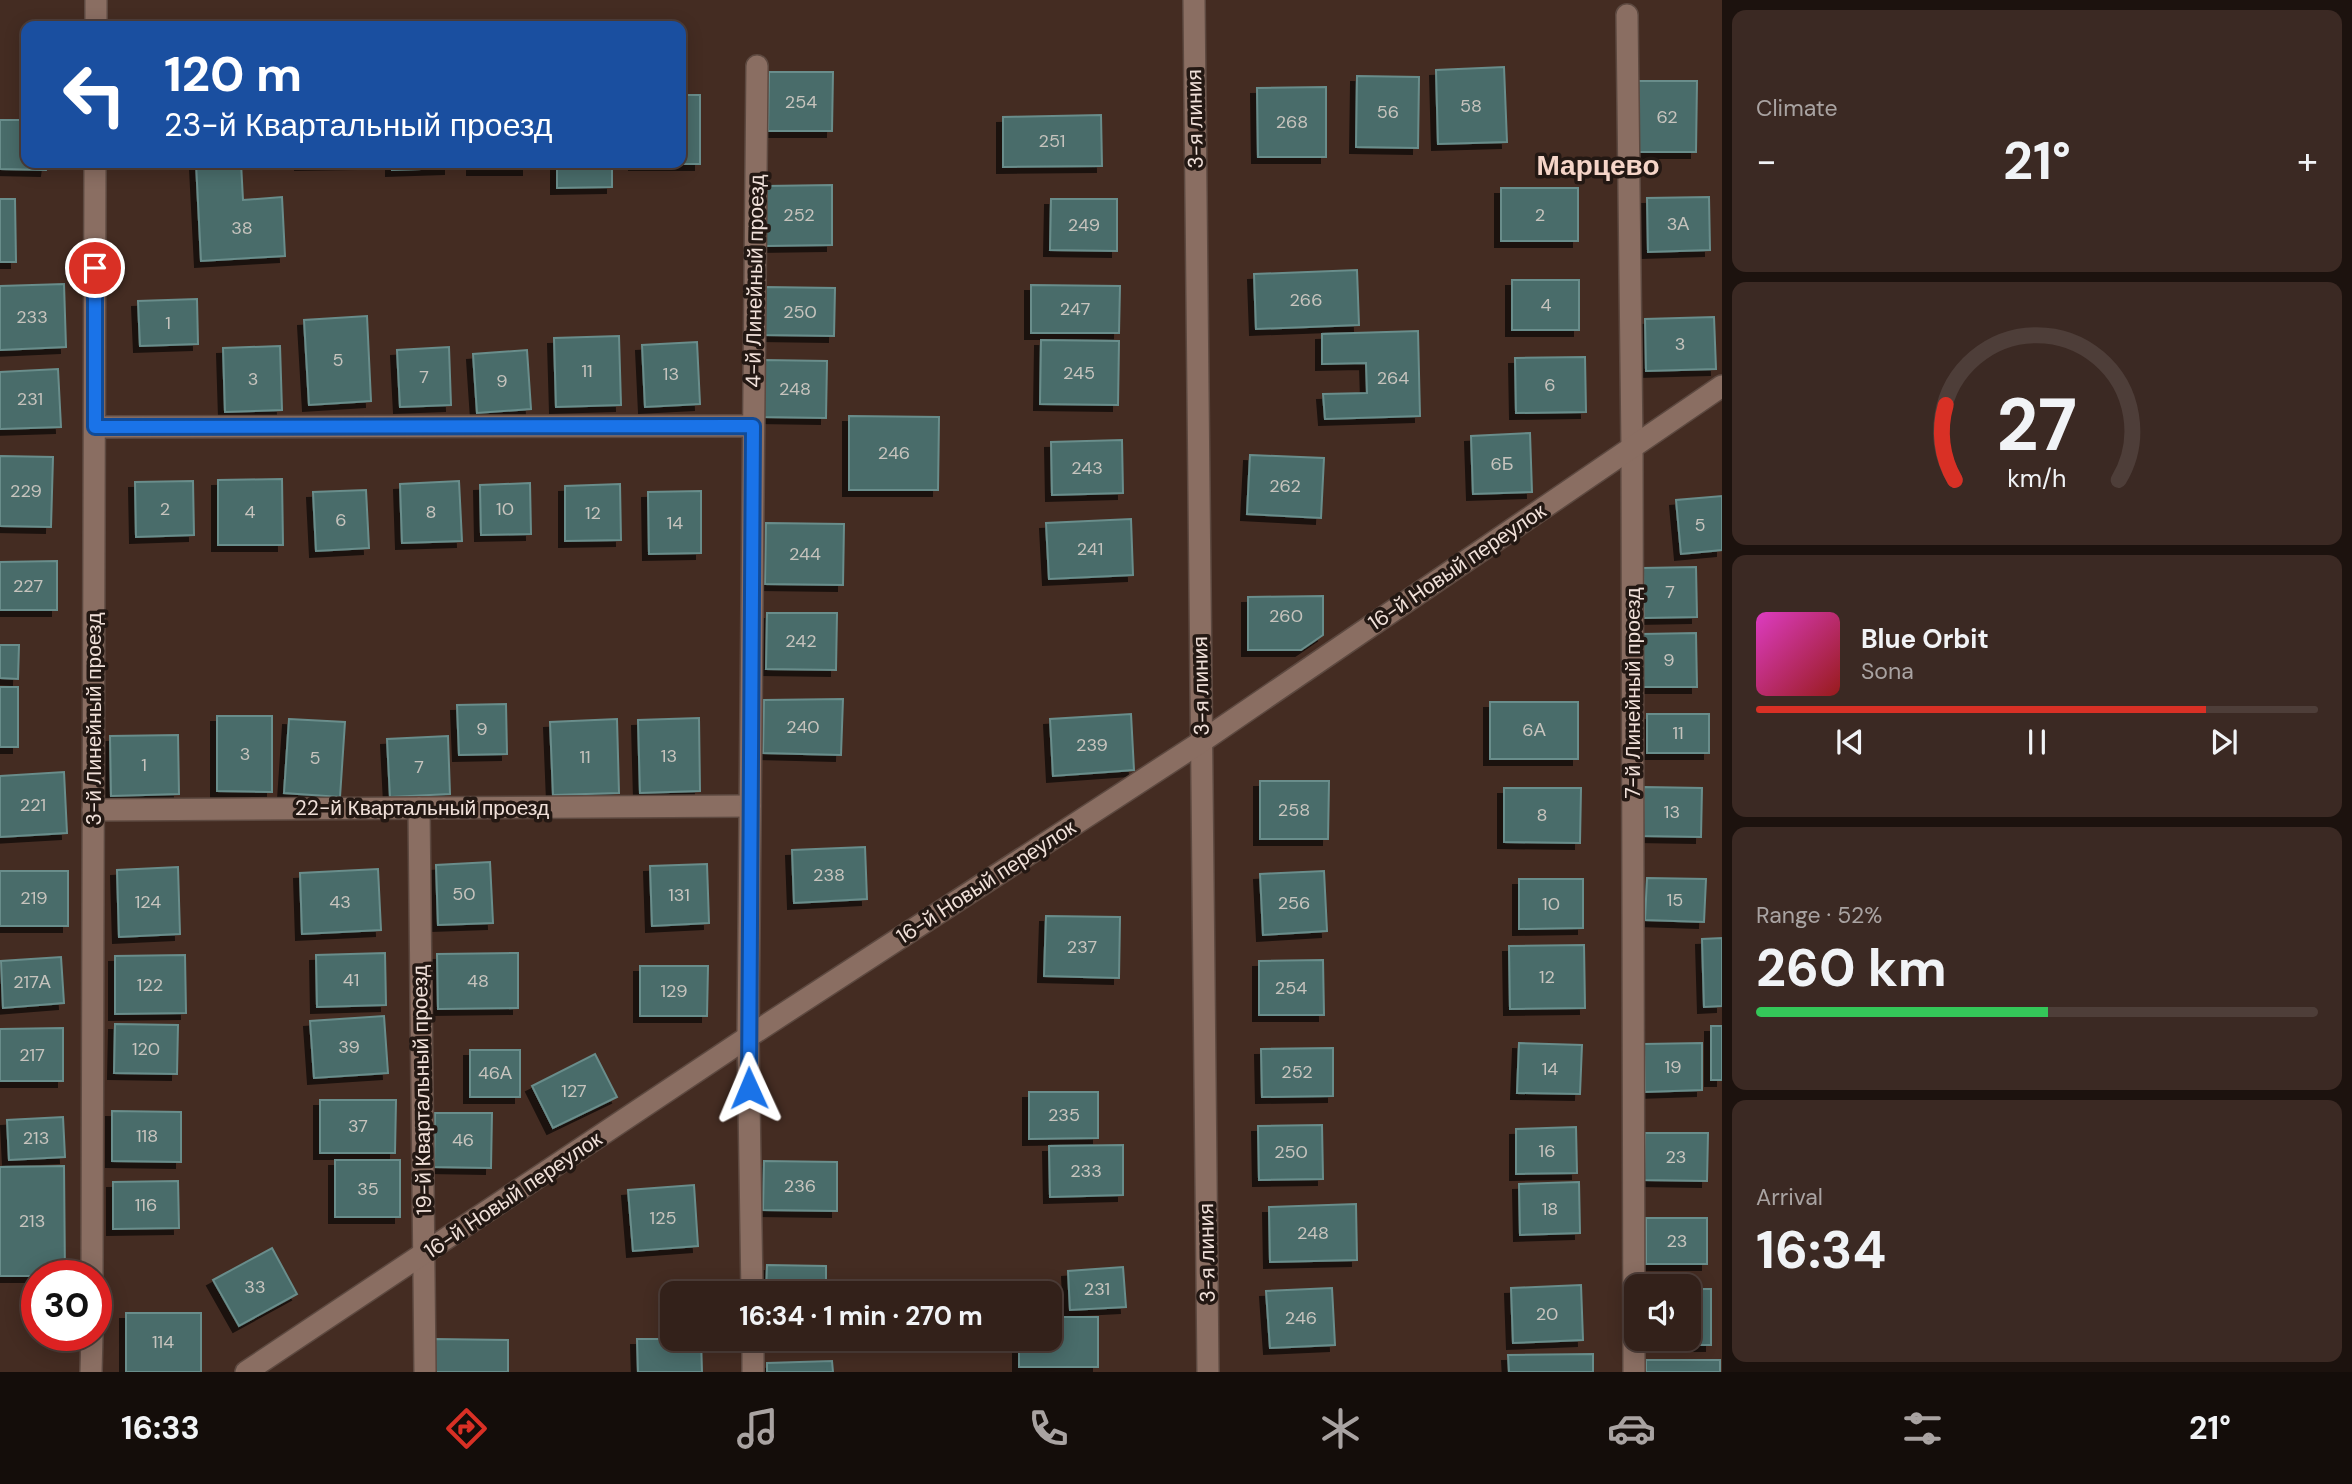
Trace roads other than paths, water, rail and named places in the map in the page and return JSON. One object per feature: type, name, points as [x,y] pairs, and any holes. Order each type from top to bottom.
[{"type":"street","points":[[96,0],[96,21]]},
{"type":"street","name":"3-я линия","points":[[1194,0],[1208,1372]]},
{"type":"street","name":"7-й Линейный проезд","points":[[1627,15],[1632,447],[1634,1372]]},
{"type":"street","name":"4-й Линейный проезд","points":[[752,1281],[748,1037],[757,66]]},
{"type":"street","name":"3-й Линейный проезд","points":[[92,1260],[95,168]]},
{"type":"street","name":"16-й Новый переулок","points":[[246,1372],[748,1037],[1201,742],[1722,386]]},
{"type":"street","points":[[95,427],[753,426]]},
{"type":"street","name":"22-й Квартальный проезд","points":[[93,810],[750,806]]},
{"type":"street","name":"19-й Квартальный проезд","points":[[419,808],[425,1372]]},
{"type":"street","points":[[92,1351],[92,1372]]},
{"type":"street","points":[[753,1351],[753,1372]]},
{"type":"district","name":"Марцево","points":[[1598,165]]}]
